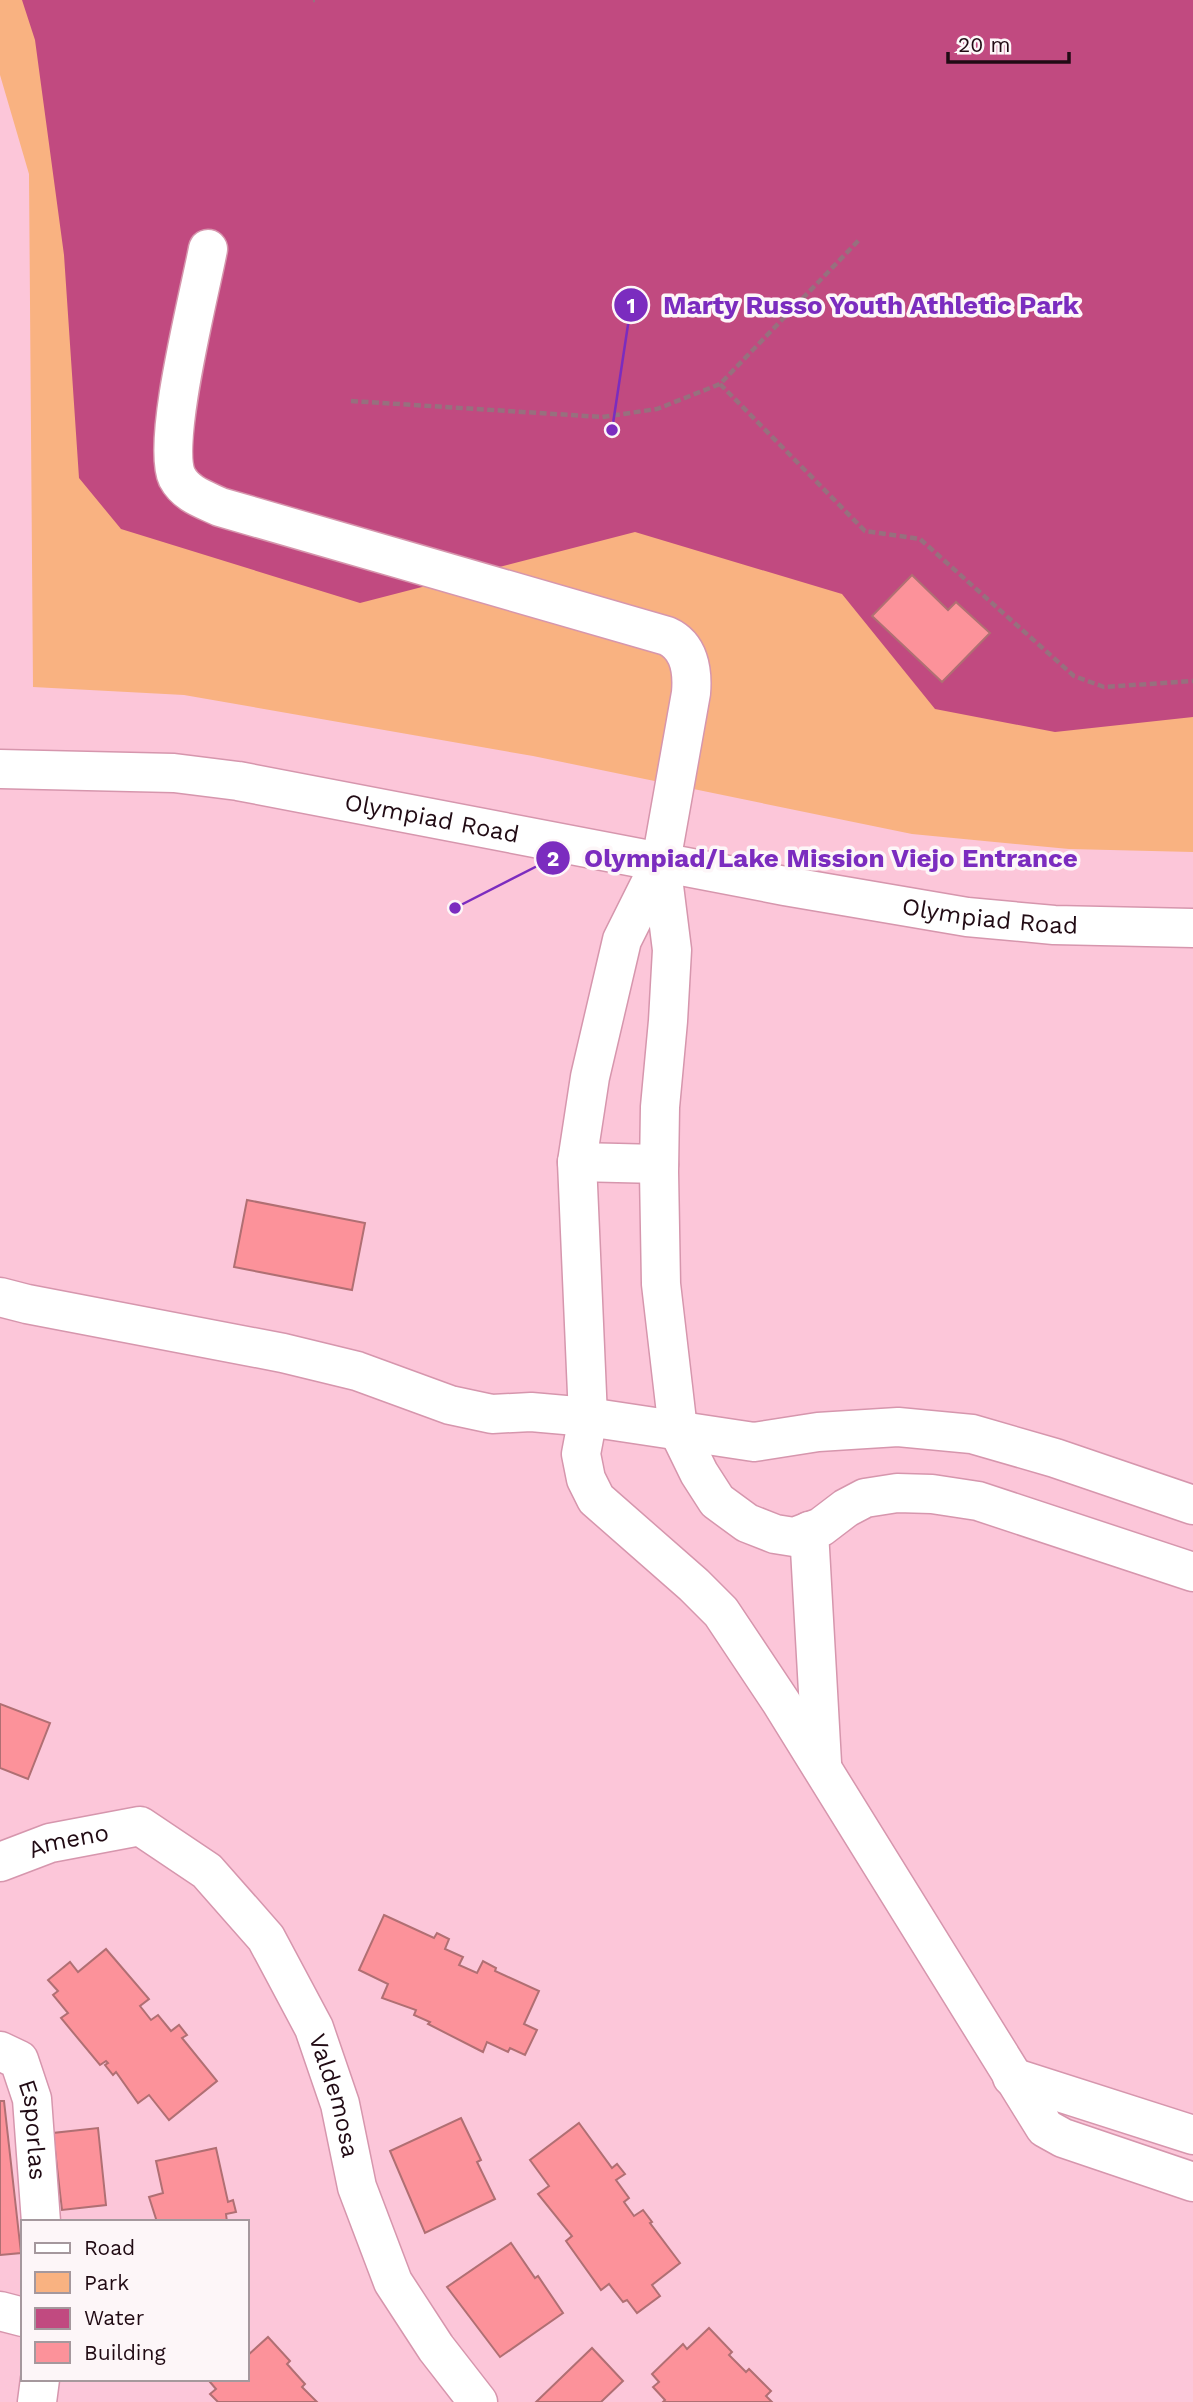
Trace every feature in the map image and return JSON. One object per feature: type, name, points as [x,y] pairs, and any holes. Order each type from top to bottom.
[{"type":"main road","points":[[208,249],[176,409],[174,468],[184,488],[220,508],[675,640],[686,655],[692,683],[662,862],[672,950],[660,1107],[661,1284],[678,1430],[699,1473],[717,1500],[747,1523],[775,1534],[794,1537],[821,1527],[846,1508],[865,1499],[897,1493],[932,1494],[990,1504],[1193,1572]]},
{"type":"main road","name":"Olympiad Road","points":[[0,769],[174,773],[238,781],[876,903],[967,917],[1054,925],[1193,928]]},
{"type":"main road","points":[[662,862],[622,940],[590,1077],[577,1162],[588,1417],[581,1454],[586,1479],[596,1499],[721,1612],[822,1768],[1045,2128],[1063,2138],[1193,2182]]},
{"type":"main road","points":[[577,1162],[659,1164]]},
{"type":"main road","points":[[0,1297],[283,1353],[357,1371],[450,1405],[492,1414],[531,1412],[588,1417],[754,1442],[818,1432],[898,1427],[972,1434],[1055,1458],[1193,1505]]},
{"type":"main road","points":[[808,1531],[822,1768]]},
{"type":"main road","name":"Ameno","points":[[0,1862],[50,1843],[140,1826]]},
{"type":"main road","name":"Valdemosa","points":[[140,1826],[207,1871],[266,1938],[314,2028],[340,2104],[357,2187],[393,2282],[436,2348],[478,2402]]},
{"type":"main road","name":"Esporlas","points":[[0,2051],[19,2060],[33,2099],[40,2220]]},
{"type":"main road","points":[[1012,2077],[1193,2135]]},
{"type":"main road","points":[[0,2311],[21,2316]]},
{"type":"main road","points":[[37,2402],[40,2381]]},
{"type":"path","points":[[351,401],[602,418],[657,409],[720,384],[859,240]]},
{"type":"path","points":[[720,384],[865,531],[920,539],[1074,676],[1104,687],[1193,681]]},
{"type":"green space","points":[[0,0],[1193,0],[1193,852],[1069,849],[912,834],[533,756],[184,695],[33,687],[29,174],[0,75]]},
{"type":"water","points":[[22,0],[1193,0],[1193,717],[1055,732],[935,709],[842,594],[635,532],[360,603],[121,529],[79,478],[64,255],[35,40]]},
{"type":"building","points":[[912,575],[948,610],[956,602],[990,633],[942,682],[872,616]]},
{"type":"building","points":[[247,1200],[365,1223],[352,1290],[234,1267]]},
{"type":"building","points":[[0,1704],[50,1723],[28,1779],[0,1768]]},
{"type":"building","points":[[384,1915],[434,1938],[437,1933],[449,1939],[445,1949],[463,1957],[459,1965],[477,1973],[483,1961],[496,1968],[495,1971],[539,1991],[524,2024],[537,2030],[525,2055],[510,2048],[508,2052],[487,2042],[483,2052],[428,2024],[430,2022],[414,2015],[416,2010],[382,1998],[388,1984],[359,1970]]},
{"type":"building","points":[[106,1949],[149,1999],[140,2006],[151,2020],[158,2015],[171,2031],[179,2025],[187,2035],[182,2038],[217,2081],[169,2120],[149,2095],[138,2103],[116,2072],[113,2075],[105,2065],[108,2063],[106,2061],[100,2065],[61,2018],[68,2013],[53,1995],[58,1991],[48,1980],[70,1962],[78,1972]]},
{"type":"building","points":[[0,2101],[4,2101],[21,2253],[0,2255]]},
{"type":"building","points":[[461,2118],[481,2160],[477,2162],[495,2199],[425,2233],[390,2151]]},
{"type":"building","points":[[579,2123],[612,2168],[617,2164],[625,2174],[616,2180],[629,2198],[624,2202],[634,2216],[643,2210],[680,2263],[652,2285],[660,2296],[637,2313],[627,2300],[623,2302],[609,2284],[601,2290],[566,2241],[572,2236],[538,2194],[549,2186],[530,2160]]},
{"type":"building","points":[[98,2128],[106,2205],[62,2210],[53,2133]]},
{"type":"building","points":[[216,2148],[228,2202],[233,2200],[236,2212],[226,2214],[227,2220],[156,2220],[149,2197],[163,2193],[156,2161]]},
{"type":"building","points":[[511,2243],[563,2313],[500,2357],[447,2287]]},
{"type":"building","points":[[709,2328],[732,2352],[729,2355],[746,2372],[749,2369],[771,2391],[766,2396],[772,2402],[663,2402],[665,2400],[653,2387],[659,2382],[652,2374],[683,2344],[687,2349]]},
{"type":"building","points":[[268,2337],[290,2361],[287,2364],[305,2384],[302,2387],[317,2402],[218,2402],[210,2394],[216,2389],[210,2382],[248,2381],[248,2355]]},
{"type":"building","points":[[592,2348],[623,2381],[601,2402],[536,2402]]},
{"type":"place","name":"Marty Russo Youth Athletic Park","points":[[612,430]]},
{"type":"place","name":"Olympiad/Lake Mission Viejo Entrance","points":[[455,908]]}]
